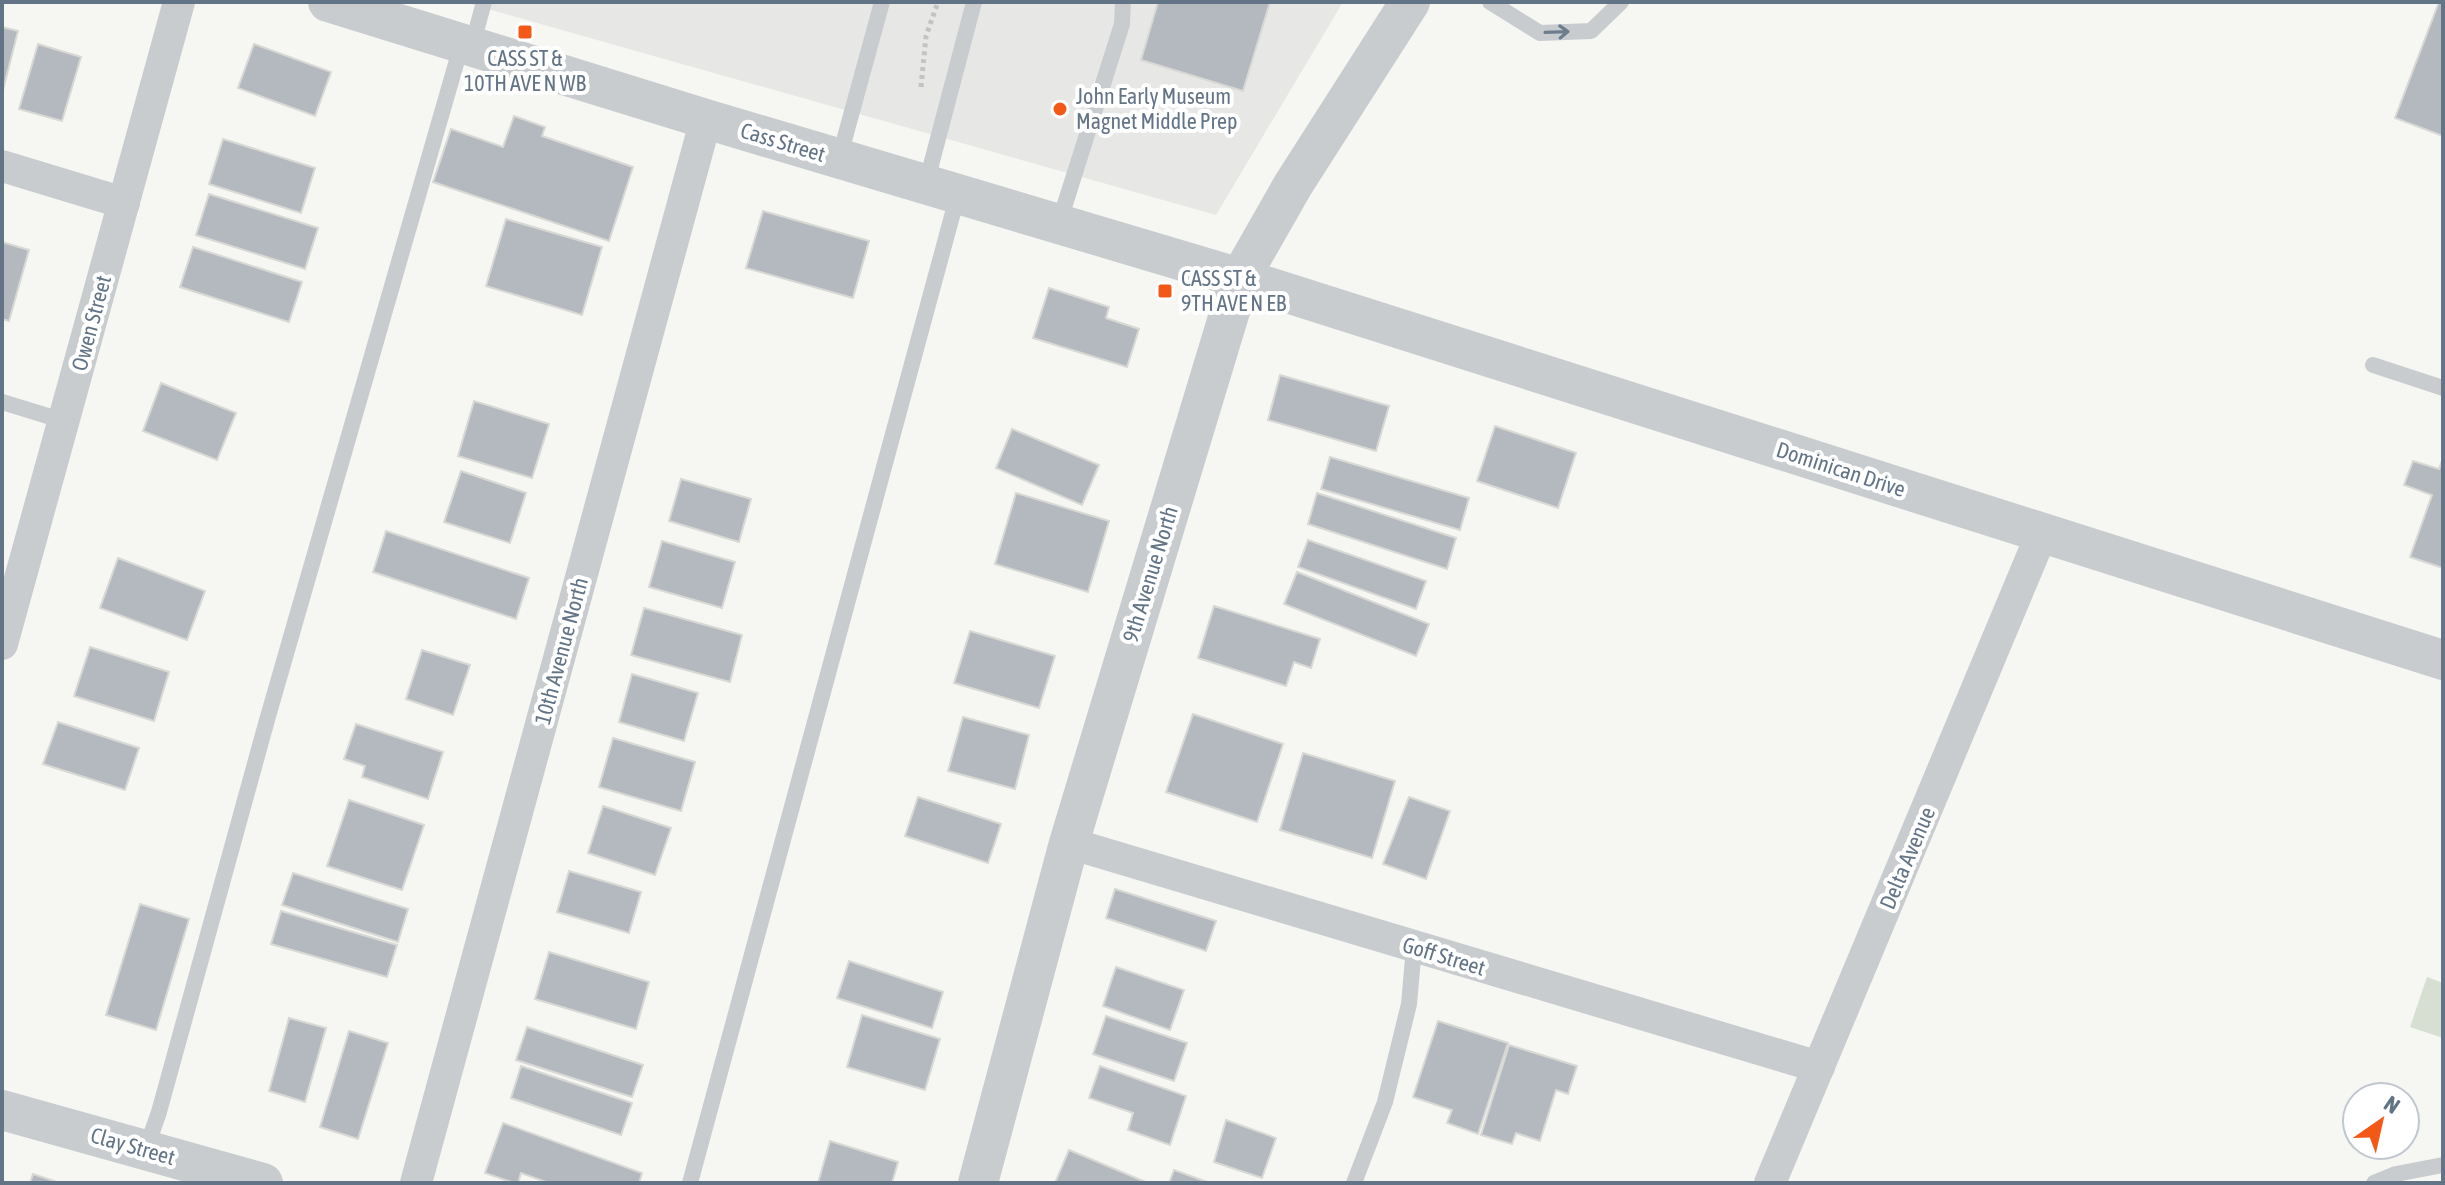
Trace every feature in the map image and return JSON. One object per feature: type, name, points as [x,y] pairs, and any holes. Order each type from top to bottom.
[{"type":"street","name":"Owen Street","points":[[2,644],[179,2]]},
{"type":"street","name":"9th Avenue North","points":[[978,1183],[1069,843],[1240,278],[1293,185],[1410,2]]},
{"type":"street","name":"Cass Street","points":[[353,6],[706,119],[1240,278]]},
{"type":"street","name":"10th Avenue North","points":[[416,1183],[706,119]]},
{"type":"street","points":[[2,166],[124,203]]},
{"type":"street","name":"Dominican Drive","points":[[1240,278],[2443,660]]},
{"type":"street","name":"Delta Avenue","points":[[1770,1183],[2042,533]]},
{"type":"street","name":"Goff Street","points":[[1069,843],[1819,1067]]},
{"type":"street","name":"Clay Street","points":[[2,1110],[146,1149],[242,1180]]},
{"type":"lane","points":[[146,1149],[159,1112],[267,720],[467,45],[484,2]]},
{"type":"lane","points":[[839,159],[882,2]]},
{"type":"lane","points":[[690,1183],[942,189],[974,2]]},
{"type":"lane","points":[[1058,224],[1122,24],[1123,2]]},
{"type":"lane","points":[[1490,2],[1540,33],[1591,31],[1621,2]]},
{"type":"lane","points":[[2373,365],[2443,388]]},
{"type":"lane","points":[[2,402],[64,421]]},
{"type":"lane","points":[[1354,1183],[1385,1102],[1409,1004],[1414,947]]},
{"type":"lane","points":[[2374,1183],[2426,1166],[2443,1165]]},
{"type":"path","points":[[920,93],[926,36],[938,2]]},
{"type":"shaded area","name":"John Early Museum Magnet Middle Prep","points":[[463,2],[1343,2],[1216,215]]},
{"type":"shaded area","points":[[2427,977],[2443,983],[2443,1038],[2410,1027]]},
{"type":"building","points":[[1158,2],[1270,2],[1243,91],[1141,60]]},
{"type":"building","points":[[2439,2],[2443,2],[2443,136],[2395,118]]},
{"type":"building","points":[[2,27],[18,31],[2,94]]},
{"type":"building","points":[[38,44],[81,57],[62,121],[19,109]]},
{"type":"building","points":[[254,44],[331,72],[315,116],[238,88]]},
{"type":"building","points":[[514,116],[545,127],[542,136],[633,167],[609,241],[433,182],[451,129],[503,147]]},
{"type":"building","points":[[223,139],[315,168],[301,213],[209,184]]},
{"type":"building","points":[[209,194],[318,228],[305,269],[196,235]]},
{"type":"building","points":[[763,211],[869,241],[853,298],[746,268]]},
{"type":"building","points":[[506,219],[602,247],[582,315],[486,286]]},
{"type":"building","points":[[2,242],[29,250],[9,321],[2,319]]},
{"type":"building","points":[[193,247],[302,282],[289,322],[180,287]]},
{"type":"building","points":[[1049,288],[1109,307],[1106,318],[1139,329],[1127,367],[1033,338]]},
{"type":"building","points":[[1280,375],[1389,406],[1376,451],[1268,420]]},
{"type":"building","points":[[161,383],[236,413],[217,460],[143,431]]},
{"type":"building","points":[[474,401],[549,424],[532,478],[458,456]]},
{"type":"building","points":[[1495,426],[1576,453],[1558,508],[1477,481]]},
{"type":"building","points":[[1012,429],[1099,465],[1082,505],[996,468]]},
{"type":"building","points":[[1330,457],[1469,498],[1460,530],[1321,489]]},
{"type":"building","points":[[2443,458],[2443,568],[2410,557],[2432,495],[2404,485],[2413,461],[2439,469]]},
{"type":"building","points":[[461,471],[526,493],[510,543],[444,522]]},
{"type":"building","points":[[681,479],[751,499],[739,542],[669,521]]},
{"type":"building","points":[[1016,493],[1109,521],[1088,592],[995,564]]},
{"type":"building","points":[[1317,493],[1456,538],[1447,569],[1308,524]]},
{"type":"building","points":[[386,531],[529,578],[516,619],[373,572]]},
{"type":"building","points":[[1308,540],[1426,581],[1416,609],[1298,567]]},
{"type":"building","points":[[662,541],[735,562],[722,608],[649,587]]},
{"type":"building","points":[[118,558],[205,591],[187,640],[100,608]]},
{"type":"building","points":[[1297,572],[1429,624],[1416,656],[1284,604]]},
{"type":"building","points":[[1214,606],[1320,639],[1311,668],[1294,662],[1286,686],[1198,658]]},
{"type":"building","points":[[644,608],[742,635],[730,682],[631,655]]},
{"type":"building","points":[[970,631],[1055,656],[1039,708],[954,683]]},
{"type":"building","points":[[90,647],[169,672],[154,721],[74,696]]},
{"type":"building","points":[[422,650],[470,665],[453,715],[406,699]]},
{"type":"building","points":[[632,674],[698,693],[684,741],[619,722]]},
{"type":"building","points":[[1193,714],[1283,744],[1257,822],[1166,792]]},
{"type":"building","points":[[963,717],[1029,735],[1015,789],[948,771]]},
{"type":"building","points":[[58,722],[139,748],[125,790],[43,764]]},
{"type":"building","points":[[356,724],[443,752],[428,799],[362,777],[365,766],[344,759]]},
{"type":"building","points":[[613,738],[695,762],[681,811],[599,787]]},
{"type":"building","points":[[1303,753],[1395,781],[1372,858],[1280,830]]},
{"type":"building","points":[[918,797],[1001,824],[988,863],[905,836]]},
{"type":"building","points":[[1409,797],[1450,811],[1426,879],[1383,864]]},
{"type":"building","points":[[349,800],[424,825],[402,890],[327,866]]},
{"type":"building","points":[[603,806],[671,828],[655,875],[588,853]]},
{"type":"building","points":[[569,871],[641,892],[629,933],[557,912]]},
{"type":"building","points":[[293,873],[408,909],[398,942],[282,905]]},
{"type":"building","points":[[1115,889],[1216,921],[1206,951],[1106,918]]},
{"type":"building","points":[[140,904],[189,919],[156,1030],[106,1015]]},
{"type":"building","points":[[281,911],[397,945],[387,977],[271,944]]},
{"type":"building","points":[[549,952],[649,982],[636,1029],[535,999]]},
{"type":"building","points":[[849,961],[943,992],[932,1028],[837,998]]},
{"type":"building","points":[[1116,967],[1184,990],[1170,1030],[1103,1006]]},
{"type":"building","points":[[862,1015],[940,1039],[925,1090],[847,1067]]},
{"type":"building","points":[[1106,1016],[1187,1043],[1174,1081],[1093,1054]]},
{"type":"building","points":[[289,1018],[326,1028],[305,1102],[269,1091]]},
{"type":"building","points":[[1438,1021],[1508,1043],[1478,1134],[1447,1123],[1452,1110],[1413,1097]]},
{"type":"building","points":[[527,1027],[643,1065],[632,1097],[516,1060]]},
{"type":"building","points":[[349,1031],[388,1043],[358,1139],[320,1127]]},
{"type":"building","points":[[1509,1045],[1577,1066],[1568,1094],[1556,1090],[1540,1141],[1516,1133],[1512,1144],[1481,1135]]},
{"type":"building","points":[[521,1066],[632,1103],[621,1135],[511,1098]]},
{"type":"building","points":[[1100,1066],[1186,1096],[1170,1145],[1128,1130],[1133,1113],[1089,1098]]},
{"type":"building","points":[[1226,1120],[1276,1138],[1262,1178],[1214,1162]]},
{"type":"building","points":[[503,1123],[642,1173],[639,1183],[549,1183],[521,1173],[518,1183],[514,1183],[485,1173]]},
{"type":"building","points":[[830,1141],[898,1162],[892,1183],[818,1183]]},
{"type":"building","points":[[1069,1150],[1148,1183],[1055,1183]]},
{"type":"building","points":[[1174,1170],[1210,1183],[1169,1183]]},
{"type":"building","points":[[33,1174],[60,1183],[30,1183]]},
{"type":"place","name":"CASS ST & 10TH AVE N WB","points":[[525,32]]},
{"type":"place","name":"John Early Museum Magnet Middle Prep","points":[[1060,109]]},
{"type":"place","name":"CASS ST & 9TH AVE N EB","points":[[1165,291]]}]
